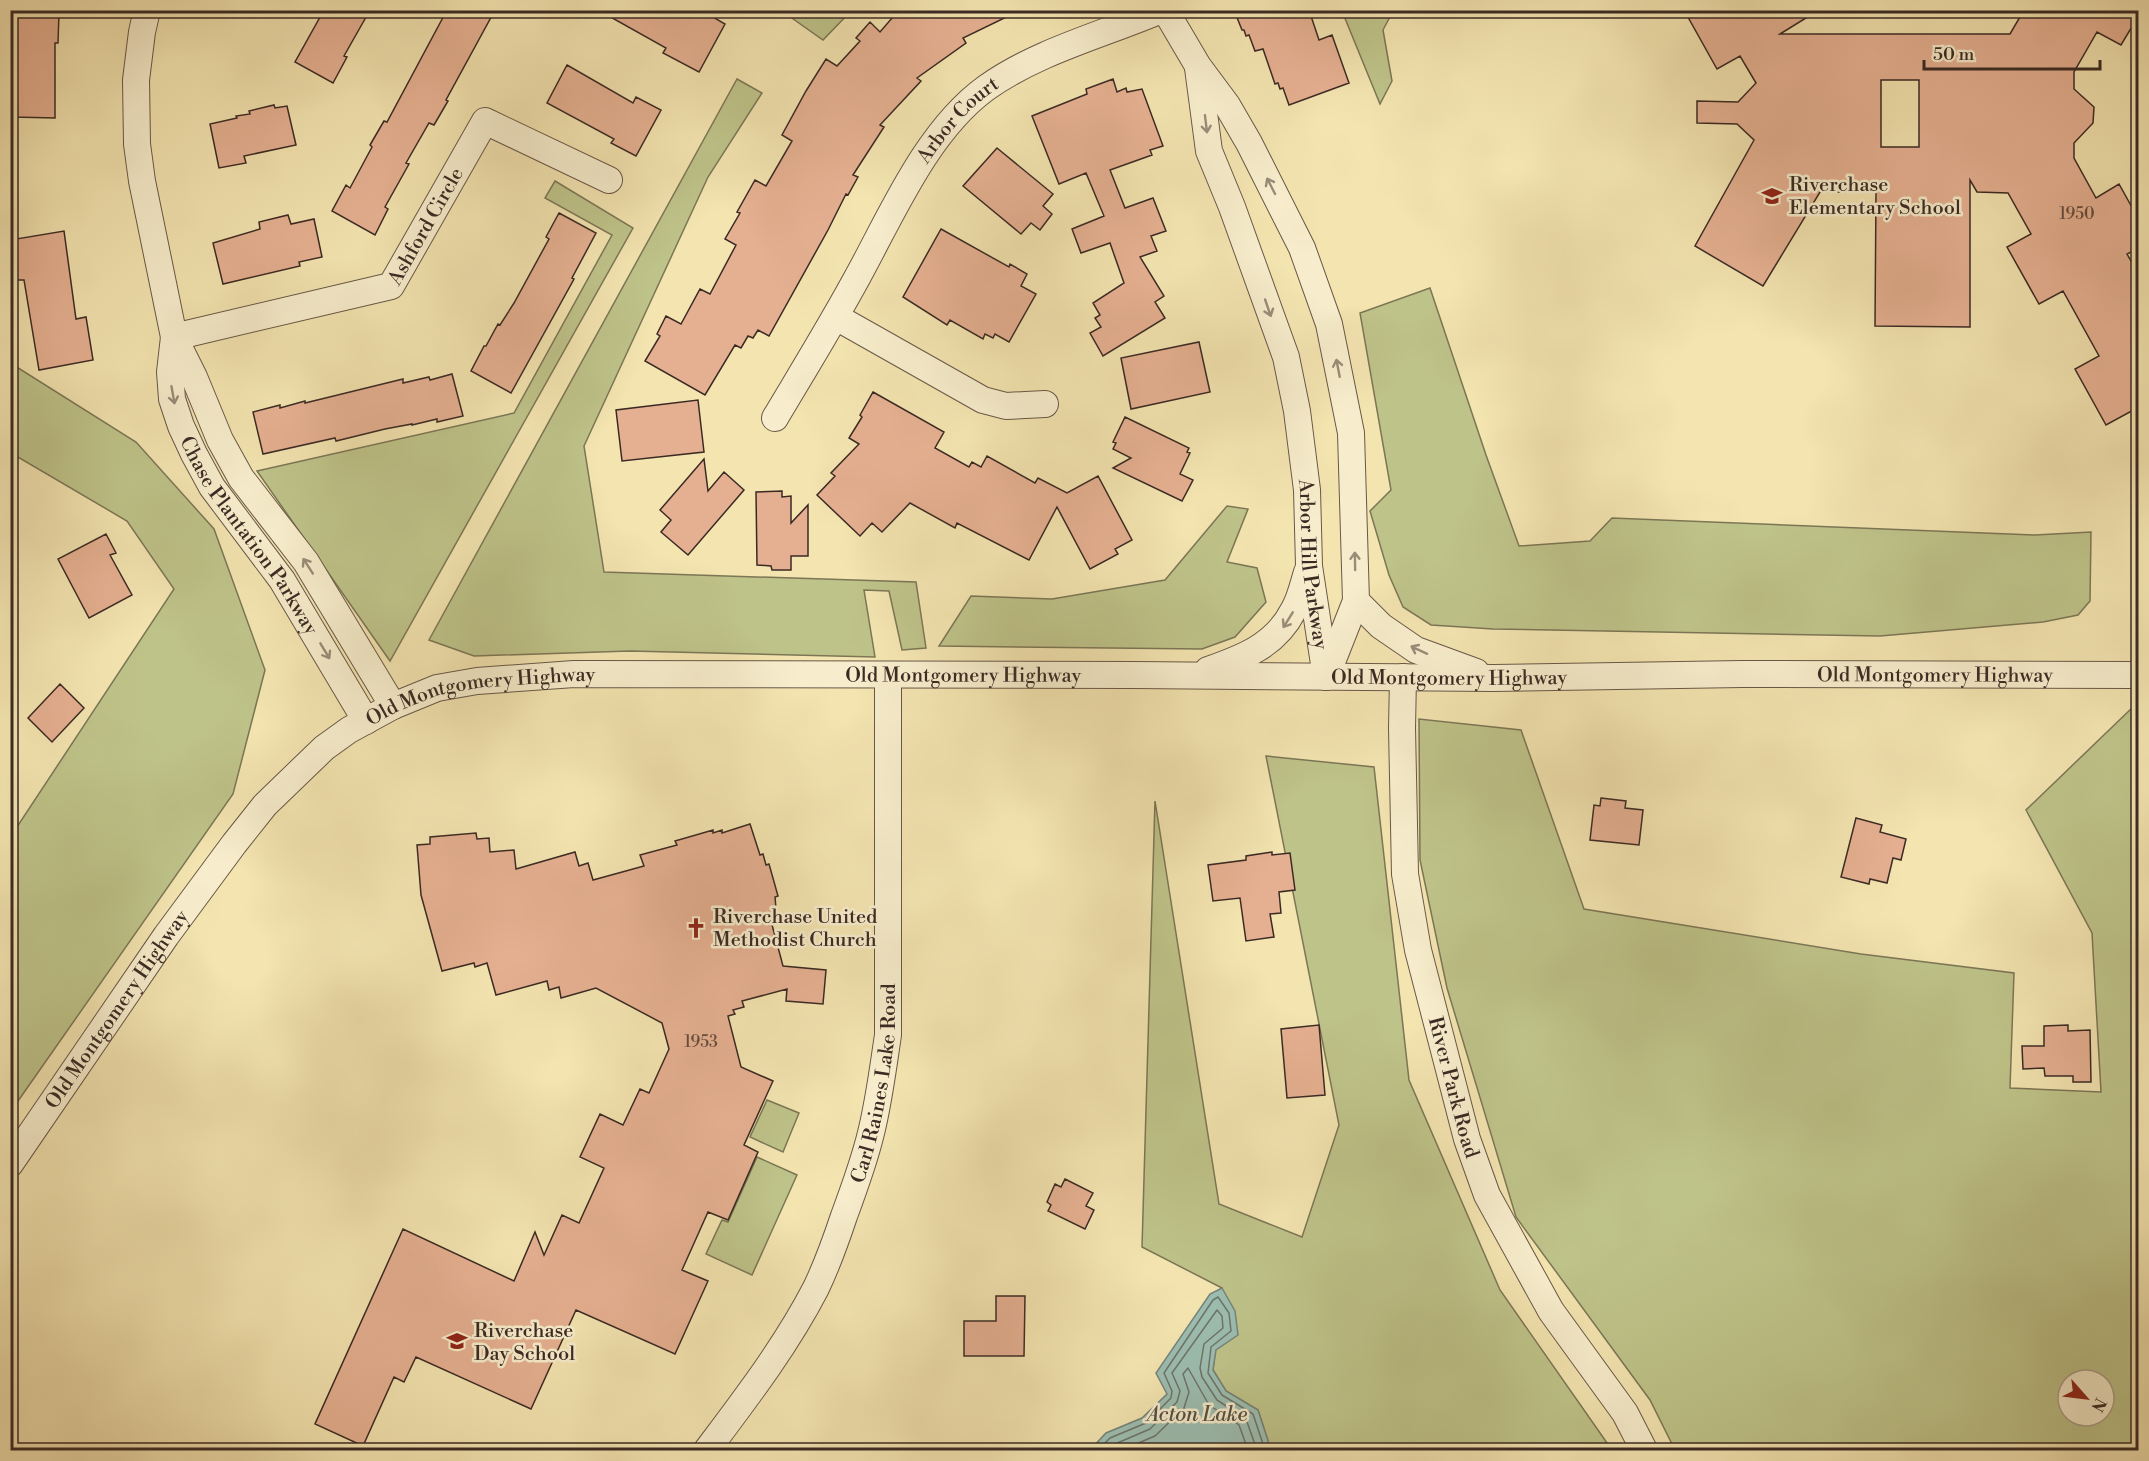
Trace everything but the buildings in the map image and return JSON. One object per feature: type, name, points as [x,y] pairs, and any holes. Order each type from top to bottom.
[{"type":"street","name":"Chase Plantation Parkway","points":[[147,10],[136,80],[137,144],[142,181],[174,337],[194,377],[220,440],[241,478],[306,562],[393,706]]},
{"type":"street","name":"Arbor Hill Parkway","points":[[1163,10],[1198,66],[1227,105],[1263,169],[1302,248],[1329,324],[1351,433],[1356,601],[1326,677]]},
{"type":"street","name":"Arbor Court","points":[[775,418],[836,317],[933,143],[958,115],[978,96],[1016,70],[1043,56],[1163,10]]},
{"type":"street","name":"Arbor Hill Parkway","points":[[1198,66],[1209,151],[1232,207],[1286,357],[1297,411],[1307,490],[1309,566],[1326,677]]},
{"type":"street","name":"Ashford Circle","points":[[174,337],[391,286],[485,121],[609,180]]},
{"type":"street","points":[[836,317],[983,400],[1006,406],[1045,404]]},
{"type":"street","name":"Chase Plantation Parkway","points":[[174,337],[170,372],[172,399],[194,454],[212,487],[282,580],[366,721]]},
{"type":"street","points":[[1192,676],[1240,658],[1265,645],[1283,628],[1295,609],[1309,566]]},
{"type":"street","points":[[1356,601],[1381,626],[1416,650],[1494,678]]},
{"type":"street","name":"Old Montgomery Highway","points":[[10,1164],[153,956],[234,844],[265,806],[324,748],[393,706],[437,688],[477,681],[586,674],[1494,678],[1742,674],[2139,675]]},
{"type":"street","name":"Carl Raines Lake Road","points":[[707,1450],[763,1375],[816,1288],[862,1167],[871,1135],[881,1088],[888,1035],[888,675]]},
{"type":"street","name":"River Park Road","points":[[1403,677],[1405,873],[1418,950],[1467,1139],[1487,1195],[1551,1311],[1624,1413],[1644,1450]]},
{"type":"green space","points":[[782,11],[851,11],[823,40]]},
{"type":"green space","points":[[1342,11],[1393,11],[1383,30],[1392,81],[1380,104]]},
{"type":"green space","points":[[737,79],[762,93],[708,177],[584,446],[604,572],[916,582],[926,648],[902,650],[889,591],[864,590],[875,657],[630,651],[474,656],[429,640]]},
{"type":"green space","points":[[555,181],[633,228],[390,661],[257,471],[514,413],[612,235],[545,198]]},
{"type":"green space","points":[[1430,288],[1519,546],[1590,541],[1612,518],[2035,535],[2091,532],[2090,601],[2078,615],[2043,622],[1880,636],[1493,629],[1431,625],[1403,607],[1389,575],[1370,511],[1391,490],[1360,313]]},
{"type":"green space","points":[[11,337],[15,366],[136,442],[214,529],[265,670],[233,794],[11,1111],[11,836],[174,589],[127,521],[11,453]]},
{"type":"green space","points":[[1227,506],[1248,509],[1227,562],[1257,568],[1266,602],[1235,637],[1202,649],[939,646],[971,596],[1052,599],[1165,580]]},
{"type":"green space","points":[[2135,705],[2138,706],[2138,1450],[1675,1450],[1650,1400],[1516,1217],[1447,988],[1420,860],[1419,719],[1521,730],[1584,909],[1861,954],[2014,973],[2010,1088],[2101,1092],[2092,933],[2026,810]]},
{"type":"green space","points":[[1266,756],[1374,767],[1409,1080],[1500,1290],[1612,1450],[1271,1450],[1258,1410],[1226,1391],[1213,1370],[1222,1288],[1142,1247],[1155,801],[1219,1204],[1302,1237],[1339,1125]]},
{"type":"green space","points":[[767,1100],[799,1113],[783,1152],[750,1137]]},
{"type":"green space","points":[[757,1157],[797,1175],[752,1275],[706,1254],[722,1220],[728,1222]]},
{"type":"water","name":"Acton Lake","points":[[1222,1288],[1235,1311],[1238,1335],[1216,1350],[1213,1370],[1226,1391],[1258,1410],[1271,1450],[1090,1450],[1106,1433],[1142,1418],[1167,1394],[1156,1373],[1210,1294]]},
{"type":"place","name":"Riverchase Elementary School","points":[[1772,196]]},
{"type":"place","name":"Riverchase United Methodist Church","points":[[696,928]]},
{"type":"place","name":"Riverchase Day School","points":[[457,1341]]}]
